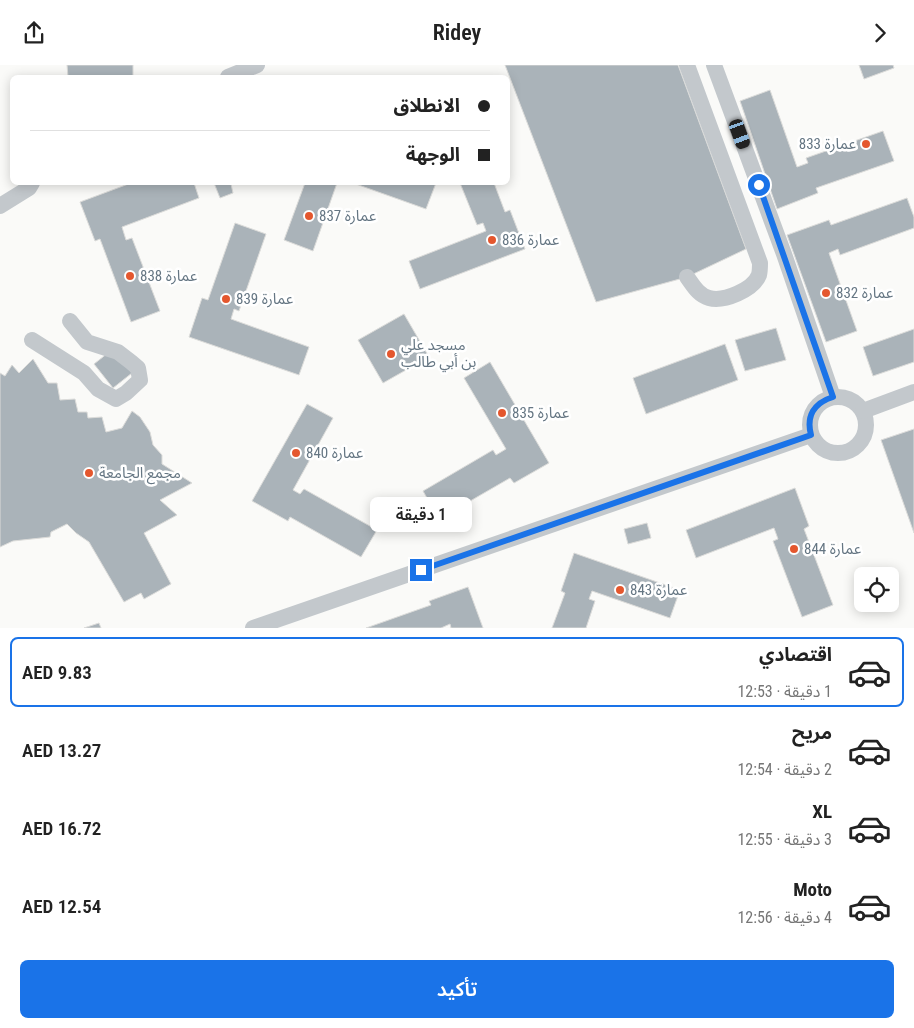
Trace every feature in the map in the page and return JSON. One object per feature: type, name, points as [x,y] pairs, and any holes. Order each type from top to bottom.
[{"type":"lane","points":[[233,75],[257,65]]},
{"type":"lane","points":[[686,277],[699,293],[710,298],[720,298],[747,289],[760,274],[760,263],[688,65]]},
{"type":"lane","points":[[714,65],[784,254],[833,397]]},
{"type":"lane","points":[[0,206],[31,185]]},
{"type":"lane","points":[[32,340],[84,373],[98,389],[116,399],[126,393],[140,380],[138,367],[118,352],[87,342],[70,321]]},
{"type":"lane","points":[[863,411],[914,392]]},
{"type":"lane","points":[[842,396],[851,399],[863,411],[866,429],[858,445],[850,451],[832,453],[816,443],[811,435],[810,419],[812,411],[818,404],[833,397],[842,396]]},
{"type":"lane","points":[[253,628],[811,435]]},
{"type":"building","points":[[67,65],[133,65],[133,75],[68,75]]},
{"type":"building","points":[[505,65],[678,65],[746,249],[687,277],[596,302]]},
{"type":"building","points":[[859,65],[893,65],[894,68],[864,79]]},
{"type":"building","name":"عمارة 833","points":[[770,90],[797,167],[808,163],[806,158],[883,131],[894,161],[816,188],[818,193],[777,209],[740,101]]},
{"type":"building","name":"عمارة 838","points":[[126,185],[195,185],[199,198],[122,227],[126,240],[132,238],[160,311],[131,322],[100,239],[95,241],[80,202]]},
{"type":"building","points":[[215,185],[231,185],[233,193],[220,198]]},
{"type":"building","name":"عمارة 837","points":[[304,185],[336,185],[313,251],[284,240]]},
{"type":"building","name":"عمارة 837","points":[[359,185],[435,185],[426,209]]},
{"type":"building","name":"عمارة 836","points":[[461,185],[495,185],[505,212],[510,210],[525,249],[420,289],[409,261],[486,231],[483,223],[477,225]]},
{"type":"building","name":"عمارة 832","points":[[907,198],[914,217],[914,228],[840,255],[838,249],[829,253],[857,331],[826,342],[787,235],[829,220],[831,225]]},
{"type":"building","name":"عمارة 839","points":[[235,223],[266,234],[239,311],[234,309],[231,319],[309,347],[299,375],[189,337],[202,298],[208,300]]},
{"type":"building","points":[[404,314],[429,357],[383,383],[358,340]]},
{"type":"building","points":[[776,328],[786,360],[745,371],[735,340]]},
{"type":"building","points":[[914,329],[914,362],[873,376],[863,347]]},
{"type":"building","points":[[725,344],[738,380],[646,414],[633,378]]},
{"type":"building","points":[[113,349],[132,373],[113,388],[94,364]]},
{"type":"building","name":"مجمع الجامعة","points":[[33,359],[48,383],[57,383],[60,400],[75,399],[78,412],[87,412],[88,418],[102,417],[106,432],[122,428],[132,411],[140,417],[150,432],[153,445],[162,455],[162,464],[192,483],[160,500],[177,515],[144,533],[171,584],[144,599],[141,593],[124,602],[89,542],[67,524],[51,532],[50,537],[13,541],[0,547],[0,373],[5,376],[12,365],[19,373]]},
{"type":"building","name":"عمارة 835","points":[[490,362],[549,463],[514,483],[510,478],[439,519],[423,491],[493,450],[496,455],[506,449],[464,378]]},
{"type":"building","name":"عمارة 840","points":[[307,404],[333,418],[293,490],[300,494],[304,489],[377,530],[361,557],[290,517],[288,521],[252,501]]},
{"type":"building","points":[[914,429],[914,533],[881,440]]},
{"type":"building","name":"عمارة 844","points":[[795,488],[809,526],[804,529],[833,605],[802,617],[773,541],[778,539],[774,528],[696,558],[686,530]]},
{"type":"building","points":[[647,523],[651,538],[628,544],[624,529]]},
{"type":"building","name":"عمارة 843","points":[[574,553],[680,590],[670,618],[592,591],[589,599],[595,601],[586,628],[552,628],[565,593],[561,591]]},
{"type":"building","points":[[468,587],[483,628],[451,628],[450,624],[441,628],[366,628],[431,605],[429,601]]},
{"type":"building","points":[[99,623],[101,628],[84,628]]},
{"type":"place","name":"عمارة 833","points":[[866,144]]},
{"type":"place","name":"عمارة 837","points":[[309,216]]},
{"type":"place","name":"عمارة 836","points":[[492,240]]},
{"type":"place","name":"عمارة 838","points":[[130,276]]},
{"type":"place","name":"عمارة 832","points":[[826,293]]},
{"type":"place","name":"عمارة 839","points":[[226,299]]},
{"type":"place","name":"مسجد علي بن أبي طالب","points":[[391,354]]},
{"type":"place","name":"عمارة 835","points":[[502,413]]},
{"type":"place","name":"عمارة 840","points":[[296,453]]},
{"type":"place","name":"مجمع الجامعة","points":[[89,473]]},
{"type":"place","name":"عمارة 844","points":[[794,549]]},
{"type":"place","name":"عمارة 843","points":[[620,590]]},
{"type":"route","points":[[421,570],[811,435],[809,427],[812,411],[824,399],[833,397],[759,185]]}]
